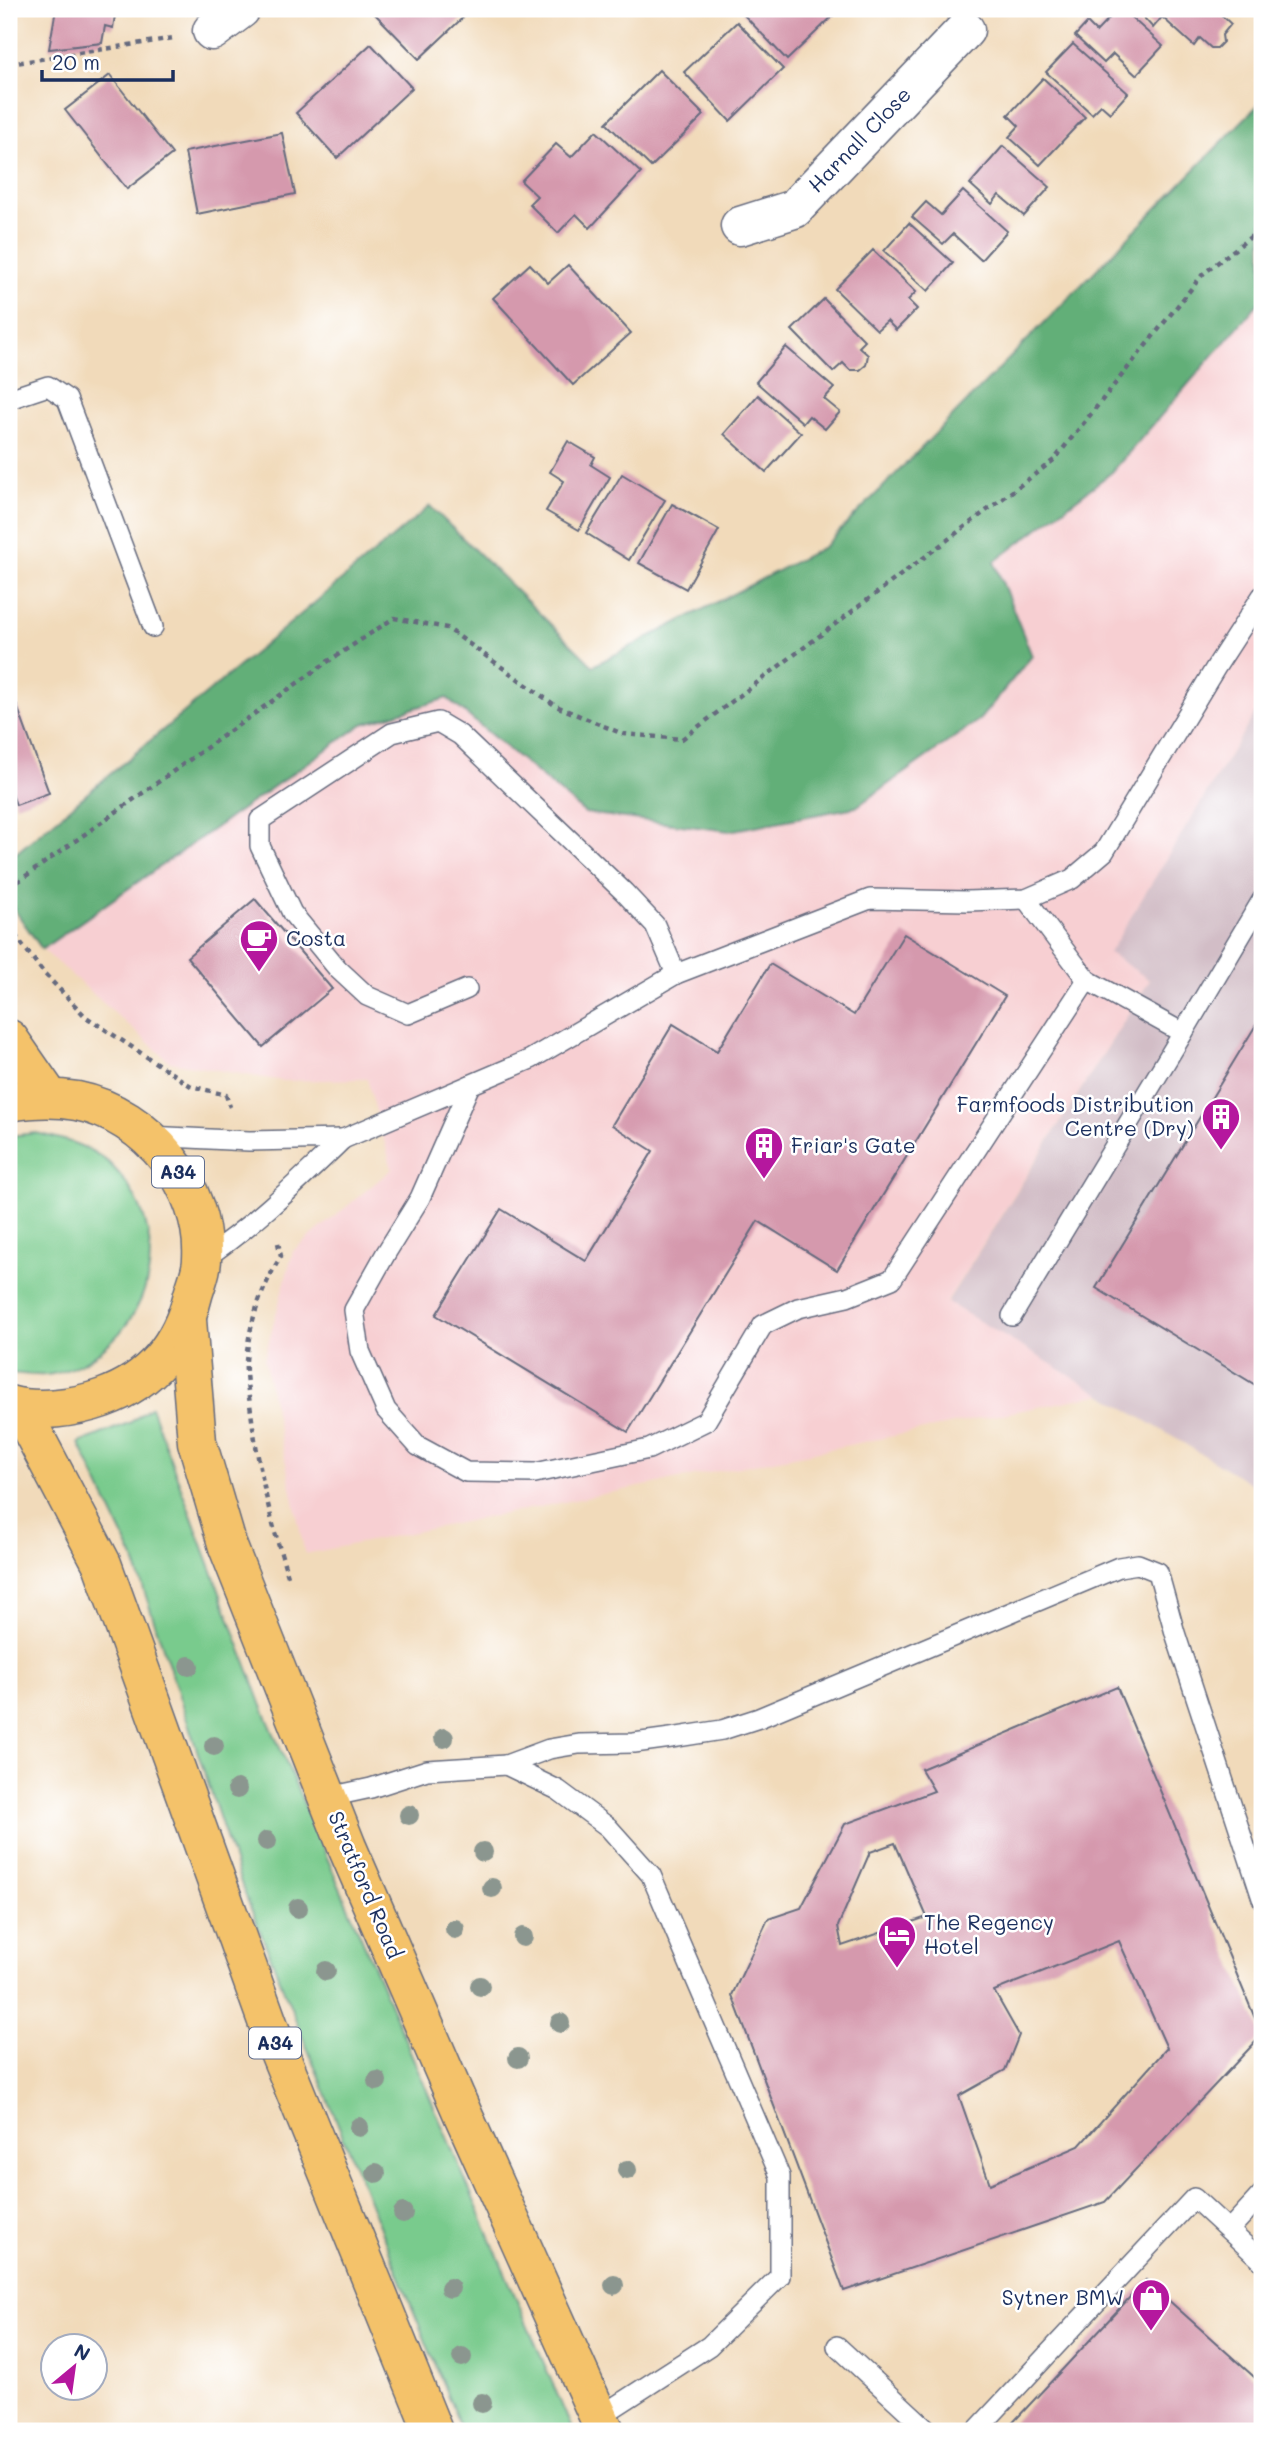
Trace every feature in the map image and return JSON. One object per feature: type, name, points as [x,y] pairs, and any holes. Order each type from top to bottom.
[{"type":"highway","points":[[9,1039],[50,1098]]},
{"type":"highway","name":"A34","points":[[9,1102],[50,1098],[78,1101],[105,1109],[148,1136],[181,1175],[197,1216],[202,1260],[187,1320],[172,1347],[158,1362],[118,1393],[80,1406],[15,1407],[102,1564],[271,2032],[433,2431]]},
{"type":"highway","name":"Stratford Road","points":[[187,1320],[197,1442],[228,1547],[347,1846],[464,2117],[602,2424]]},
{"type":"street","name":"Harnall Close","points":[[740,226],[794,209],[965,16]]},
{"type":"lane","points":[[9,399],[48,386],[68,400],[153,627]]},
{"type":"lane","points":[[202,1260],[231,1241],[270,1209],[343,1139],[531,1059],[676,974],[870,899],[1026,899],[1072,879],[1104,852],[1262,596]]},
{"type":"lane","points":[[467,989],[408,1014],[367,996],[338,969],[292,913],[260,845],[260,820],[392,733],[438,722],[460,734],[624,892],[654,925],[676,974]]},
{"type":"lane","points":[[1026,899],[1087,980],[1183,1033]]},
{"type":"lane","points":[[1012,1317],[1262,900]]},
{"type":"lane","points":[[470,1085],[420,1198],[354,1310],[360,1351],[386,1410],[418,1446],[466,1472],[535,1473],[649,1448],[706,1421],[763,1325],[797,1308],[847,1297],[892,1279],[1087,980]]},
{"type":"lane","points":[[148,1136],[249,1141],[343,1139]]},
{"type":"lane","points":[[329,1797],[371,1788],[427,1770],[506,1765],[549,1749],[579,1744],[634,1743],[722,1730],[759,1718],[1119,1566],[1138,1564],[1158,1572],[1262,1898]]},
{"type":"lane","points":[[506,1765],[558,1790],[608,1827],[651,1874],[780,2176],[780,2276],[709,2346],[602,2424]]},
{"type":"lane","points":[[1229,2230],[1262,2194]]},
{"type":"lane","points":[[976,2431],[1194,2199],[1262,2261]]},
{"type":"lane","points":[[837,2346],[929,2431]]},
{"type":"path","points":[[9,64],[226,20]]},
{"type":"path","points":[[9,888],[327,662],[394,618],[447,628],[556,706],[623,734],[682,739],[1054,460],[1203,274],[1262,228]]},
{"type":"path","points":[[9,927],[43,972],[86,1017],[191,1086],[226,1095],[231,1110]]},
{"type":"shaded area","name":"Friar's Gate","points":[[1262,299],[1262,702],[1110,952],[1150,980],[947,1301],[1103,1394],[305,1554],[264,1359],[293,1251],[392,1169],[367,1079],[283,1081],[170,1062],[42,949],[363,724],[447,698],[585,813],[1112,472]]},
{"type":"shaded area","points":[[1262,702],[1262,1490],[947,1302],[1150,980],[1109,953]]},
{"type":"green space","points":[[1262,101],[1262,299],[1112,472],[994,562],[1032,656],[980,719],[856,807],[729,831],[585,813],[447,698],[363,724],[42,949],[9,902],[9,859],[430,506],[593,666],[824,547]]},
{"type":"green space","points":[[36,1133],[84,1147],[109,1163],[128,1185],[141,1209],[148,1235],[150,1260],[146,1286],[136,1310],[120,1332],[99,1352],[81,1364],[53,1374],[41,1375],[9,1373],[9,1136]]},
{"type":"green space","points":[[151,1407],[262,1706],[573,2431],[462,2431],[243,1889],[133,1557],[79,1443],[131,1422]]},
{"type":"building","points":[[56,9],[116,9],[113,28],[105,26],[102,43],[49,49]]},
{"type":"building","points":[[381,9],[472,9],[419,59],[375,14]]},
{"type":"building","points":[[746,9],[840,9],[787,60],[742,13]]},
{"type":"building","points":[[1118,9],[1122,9],[1163,46],[1136,75],[1113,54],[1104,63],[1075,36],[1087,23],[1096,32]]},
{"type":"building","points":[[1136,9],[1215,9],[1231,24],[1222,35],[1223,42],[1217,48],[1211,48],[1200,38],[1194,46],[1162,17],[1153,28]]},
{"type":"building","points":[[737,22],[783,69],[730,121],[684,72]]},
{"type":"building","points":[[371,44],[412,88],[337,158],[296,113]]},
{"type":"building","points":[[1073,44],[1128,93],[1110,113],[1101,105],[1092,114],[1046,72]]},
{"type":"building","points":[[659,70],[704,115],[651,167],[606,123]]},
{"type":"building","points":[[110,75],[172,154],[127,189],[65,110]]},
{"type":"building","points":[[1043,78],[1085,117],[1040,165],[1009,137],[1019,126],[1008,115]]},
{"type":"building","points":[[596,131],[641,173],[590,228],[576,214],[558,233],[529,204],[537,196],[521,181],[556,144],[571,157]]},
{"type":"building","points":[[282,133],[295,194],[197,214],[185,152]]},
{"type":"building","points":[[1003,146],[1050,187],[1024,216],[999,195],[992,204],[970,184]]},
{"type":"building","points":[[963,191],[1007,231],[981,260],[953,234],[943,244],[912,217],[926,202],[941,215]]},
{"type":"building","points":[[909,223],[953,263],[928,291],[884,251]]},
{"type":"building","points":[[873,250],[916,292],[908,300],[917,309],[896,330],[887,321],[877,330],[835,289]]},
{"type":"building","points":[[530,264],[548,283],[568,265],[631,333],[573,385],[493,298]]},
{"type":"building","points":[[824,299],[865,341],[859,347],[868,355],[866,365],[860,370],[850,370],[843,363],[833,372],[792,330]]},
{"type":"building","points":[[786,347],[834,388],[824,399],[840,412],[825,429],[809,416],[803,423],[756,382]]},
{"type":"building","points":[[758,395],[801,433],[766,472],[724,434]]},
{"type":"building","points":[[568,441],[595,457],[591,465],[610,477],[579,530],[546,511],[564,481],[550,472]]},
{"type":"building","points":[[622,474],[665,500],[629,560],[586,533]]},
{"type":"building","points":[[672,504],[719,530],[686,589],[639,563]]},
{"type":"building","points":[[9,684],[49,793],[16,805],[12,794],[9,796]]},
{"type":"building","name":"Costa","points":[[255,899],[332,989],[263,1047],[187,957]]},
{"type":"building","name":"Friar's Gate","points":[[904,934],[1005,996],[837,1270],[758,1221],[628,1432],[436,1315],[501,1209],[586,1261],[653,1151],[612,1125],[673,1024],[717,1051],[770,964],[854,1015]]},
{"type":"building","name":"Farmfoods Distribution Centre (Dry)","points":[[1262,1015],[1262,1389],[1096,1288]]},
{"type":"building","name":"The Regency Hotel","points":[[1117,1687],[1262,2035],[1105,2202],[844,2291],[732,1995],[768,1919],[801,1908],[845,1824],[934,1791],[921,1769]],"holes":[[[895,1843],[927,1917],[842,1946],[838,1926],[870,1852]],[[1119,1941],[1167,2048],[1079,2146],[990,2184],[959,2096],[1005,2070],[1019,2035],[994,1991]]]},
{"type":"building","name":"Sytner BMW","points":[[1146,2280],[1262,2384],[1262,2431],[1005,2431]]},
{"type":"place","name":"Costa","points":[[259,973]]},
{"type":"place","name":"Farmfoods Distribution Centre (Dry)","points":[[1221,1151]]},
{"type":"place","name":"Friar's Gate","points":[[764,1180]]},
{"type":"place","name":"The Regency Hotel","points":[[897,1969]]},
{"type":"place","name":"Sytner BMW","points":[[1151,2332]]}]
